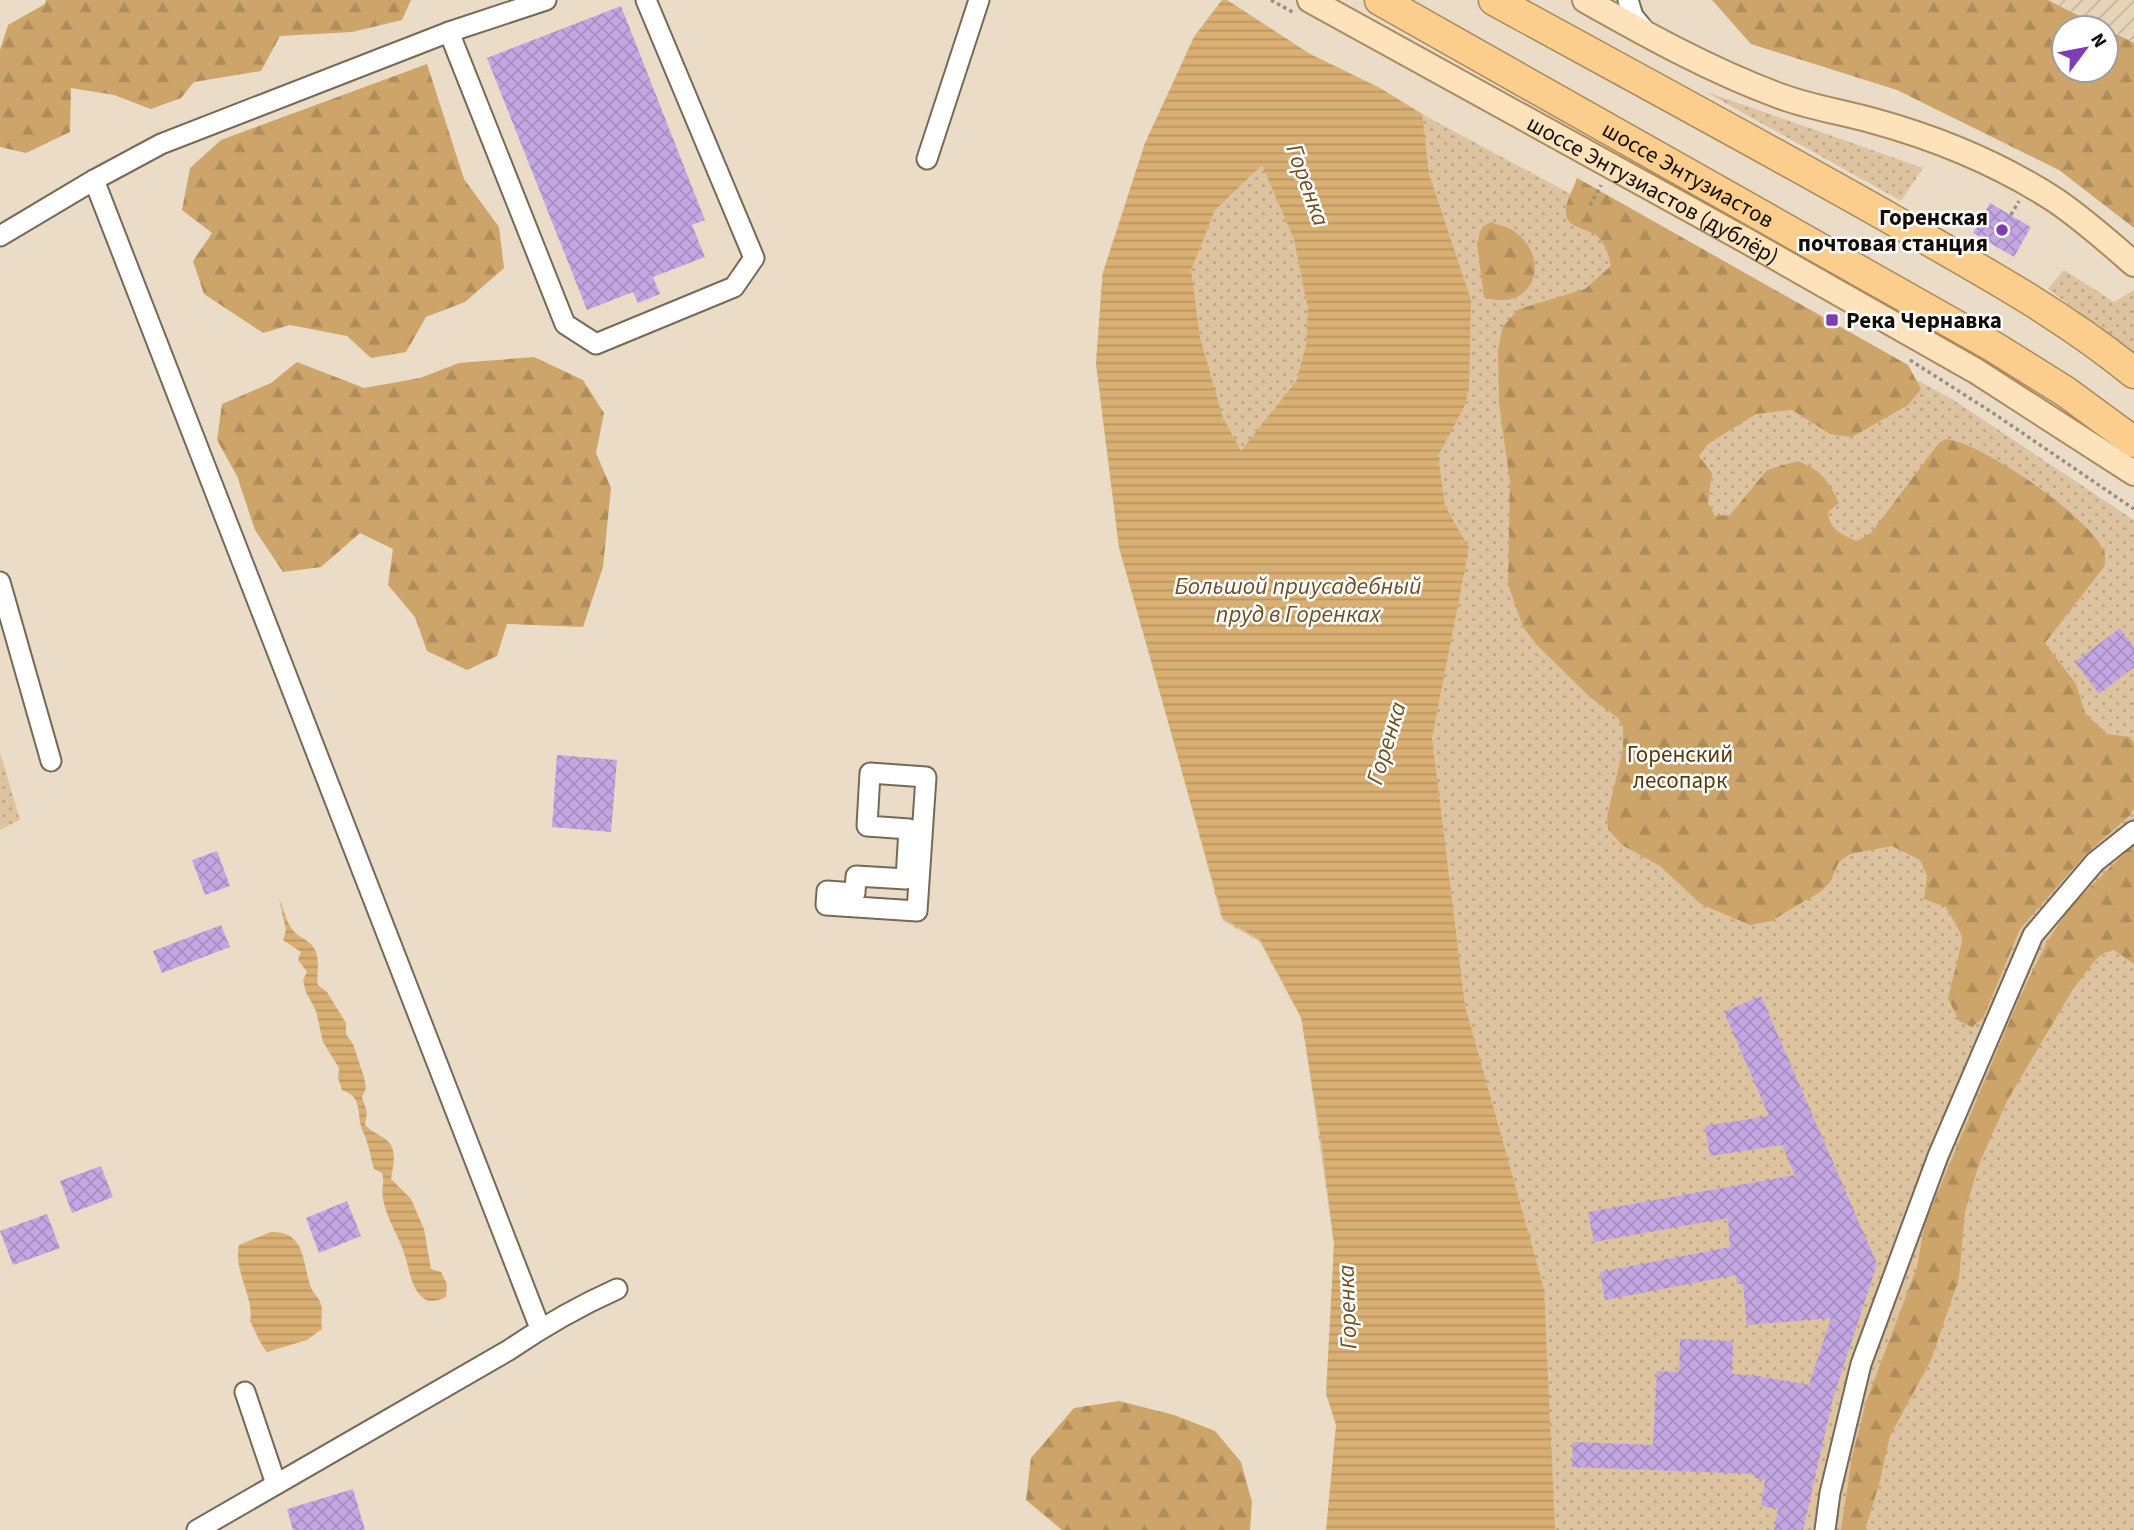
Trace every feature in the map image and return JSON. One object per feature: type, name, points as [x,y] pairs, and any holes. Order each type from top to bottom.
[{"type":"highway","points":[[1494,0],[1796,165],[1952,254],[2078,332],[2134,373]]},
{"type":"highway","name":"шоссе Энтузиастов","points":[[1388,4],[1994,347],[2066,392],[2134,442]]},
{"type":"main road","points":[[1337,0],[1355,24]]},
{"type":"main road","points":[[1586,0],[1728,75],[1777,95],[1946,145],[2000,170],[2054,200],[2134,264]]},
{"type":"main road","name":"шоссе Энтузиастов (дублёр)","points":[[1302,7],[1355,24],[1748,241],[1976,371],[2134,473]]},
{"type":"lane","points":[[0,236],[160,144],[449,32],[546,0]]},
{"type":"lane","points":[[449,32],[565,324],[596,344],[734,287],[754,258],[646,0]]},
{"type":"lane","points":[[928,159],[979,0]]},
{"type":"lane","points":[[1628,0],[1633,16],[1648,35]]},
{"type":"lane","points":[[94,180],[540,1328]]},
{"type":"lane","points":[[0,582],[51,761]]},
{"type":"lane","points":[[870,774],[926,777],[917,911],[827,905],[827,891],[855,892],[856,876],[906,879],[909,829],[867,826],[870,774]]},
{"type":"lane","points":[[1825,1530],[1830,1493],[1861,1364],[1938,1156],[2033,935],[2095,862],[2134,831]]},
{"type":"lane","points":[[197,1530],[509,1349],[540,1328],[617,1289]]},
{"type":"lane","points":[[245,1392],[276,1484]]},
{"type":"path","points":[[1271,0],[1302,7]]},
{"type":"path","points":[[1590,205],[1601,185]]},
{"type":"path","points":[[1902,355],[1993,412],[2134,509]]},
{"type":"shaded area","points":[[2048,0],[2134,0],[2134,43],[2120,36],[2120,14],[2077,14]]},
{"type":"green space","points":[[46,0],[411,0],[402,20],[352,32],[280,36],[261,71],[194,82],[181,98],[151,109],[114,95],[71,88],[70,132],[26,153],[0,147],[0,50],[8,25],[45,4]]},
{"type":"green space","name":"Горенский лесопарк","points":[[1222,0],[1227,0],[1310,54],[1380,88],[1422,114],[1952,399],[2134,520],[2134,1530],[1327,1530],[1337,1424],[1328,1396],[1334,1245],[1302,1020],[1260,942],[1222,920],[1119,548],[1096,365],[1102,276],[1147,145],[1194,37]]},
{"type":"green space","points":[[1712,0],[2048,0],[2076,14],[2050,14],[2050,84],[2120,84],[2120,36],[2134,43],[2134,228],[2059,170],[1897,90],[1751,44]]},
{"type":"green space","points":[[427,64],[464,179],[499,227],[504,268],[465,302],[426,317],[406,352],[371,358],[347,336],[290,325],[263,333],[204,294],[193,261],[212,233],[182,210],[190,168],[221,140]]},
{"type":"green space","points":[[1704,91],[1923,168],[1901,201]]},
{"type":"green space","points":[[1577,178],[1908,365],[1921,389],[1908,405],[1852,437],[1830,434],[1792,410],[1756,414],[1708,444],[1699,456],[1712,473],[1708,503],[1715,516],[1730,515],[1767,470],[1798,461],[1813,469],[1827,482],[1839,503],[1828,512],[1831,523],[1838,531],[1857,541],[1871,533],[1939,443],[1946,439],[1984,454],[2033,483],[2077,519],[2104,551],[2104,567],[2045,643],[2076,684],[2085,713],[2107,734],[2130,737],[2134,743],[2134,809],[2085,855],[2020,929],[1983,1018],[1972,1027],[1959,1021],[1948,998],[1962,942],[1961,934],[1946,907],[1924,899],[1927,876],[1920,860],[1892,846],[1850,854],[1839,862],[1830,882],[1820,892],[1771,921],[1750,925],[1701,904],[1660,866],[1622,845],[1608,829],[1607,817],[1623,749],[1623,726],[1617,717],[1591,698],[1537,645],[1523,627],[1508,584],[1510,483],[1499,403],[1498,349],[1503,326],[1519,309],[1585,289],[1611,266],[1600,239],[1572,224],[1566,216],[1568,201]]},
{"type":"green space","points":[[1491,222],[1512,230],[1525,241],[1532,254],[1535,268],[1532,280],[1526,290],[1515,298],[1501,300],[1484,297],[1477,244],[1482,227]]},
{"type":"green space","points":[[2064,270],[2114,302],[2134,290],[2134,353],[2048,289]]},
{"type":"green space","points":[[534,357],[583,380],[604,413],[596,453],[611,488],[603,567],[583,627],[507,624],[497,656],[467,670],[427,651],[415,617],[388,585],[393,549],[360,533],[321,567],[283,572],[255,530],[237,476],[217,440],[222,404],[271,383],[297,362],[364,388],[420,378],[459,363]]},
{"type":"green space","points":[[0,752],[20,820],[0,830]]},
{"type":"green space","points":[[2134,844],[2134,964],[2114,950],[2096,959],[2073,989],[2007,1101],[1979,1164],[1965,1211],[1959,1278],[1931,1360],[1890,1436],[1865,1530],[1841,1530],[1852,1457],[1866,1402],[1917,1267],[1925,1223],[2018,1001],[2047,942],[2070,907]]},
{"type":"green space","points":[[1119,1401],[1174,1415],[1215,1431],[1241,1462],[1252,1502],[1250,1530],[1062,1530],[1026,1500],[1031,1458],[1074,1408]]},
{"type":"water","name":"Большой приусадебный пруд в Горенках","points":[[1222,0],[1227,0],[1310,54],[1380,88],[1422,114],[1429,174],[1471,300],[1469,388],[1465,405],[1438,456],[1445,506],[1469,548],[1432,738],[1465,1006],[1544,1289],[1555,1530],[1326,1530],[1336,1425],[1326,1394],[1334,1244],[1322,1146],[1301,1017],[1260,940],[1223,918],[1119,547],[1096,363],[1103,272],[1145,143],[1194,37]],"holes":[[[1262,165],[1294,239],[1308,309],[1306,345],[1297,380],[1241,451],[1223,418],[1200,338],[1191,270],[1215,210]]]},
{"type":"water","points":[[279,898],[292,929],[314,948],[318,960],[318,985],[327,992],[346,1023],[346,1034],[353,1044],[364,1077],[366,1088],[362,1097],[367,1112],[365,1125],[392,1147],[394,1157],[391,1179],[411,1199],[424,1229],[431,1269],[441,1272],[447,1284],[446,1297],[433,1301],[424,1299],[413,1283],[385,1207],[382,1173],[374,1169],[356,1100],[342,1090],[338,1078],[339,1068],[323,1042],[316,1011],[306,992],[303,980],[307,972],[298,960],[301,952],[283,940],[286,930]]},
{"type":"water","points":[[271,1232],[282,1233],[297,1242],[311,1288],[321,1305],[322,1329],[307,1340],[267,1352],[250,1321],[250,1303],[238,1255],[239,1245]]},
{"type":"building","points":[[621,6],[705,220],[692,225],[705,257],[653,277],[660,294],[638,303],[633,292],[587,310],[487,58]]},
{"type":"building","name":"Горенская почтовая станция","points":[[1990,203],[2031,227],[2014,257],[1973,233]]},
{"type":"building","points":[[2120,628],[2134,647],[2134,667],[2099,694],[2075,662]]},
{"type":"building","points":[[557,755],[617,760],[611,832],[552,827]]},
{"type":"building","points":[[217,851],[230,886],[205,895],[192,860]]},
{"type":"building","points":[[221,925],[230,947],[162,973],[153,951]]},
{"type":"building","points":[[1761,996],[1877,1264],[1833,1398],[1803,1530],[1774,1530],[1778,1509],[1761,1506],[1765,1480],[1755,1478],[1755,1474],[1572,1467],[1573,1442],[1653,1445],[1657,1371],[1679,1372],[1680,1339],[1733,1341],[1732,1374],[1809,1385],[1831,1318],[1747,1325],[1743,1284],[1737,1284],[1736,1275],[1605,1300],[1600,1272],[1730,1247],[1728,1218],[1594,1242],[1588,1212],[1795,1175],[1782,1145],[1710,1156],[1705,1126],[1769,1116],[1724,1012]]},
{"type":"building","points":[[101,1166],[113,1197],[72,1213],[60,1181]]},
{"type":"building","points":[[347,1201],[361,1236],[319,1253],[306,1218]]},
{"type":"building","points":[[47,1214],[60,1248],[13,1265],[0,1231]]},
{"type":"building","points":[[353,1489],[365,1530],[293,1530],[287,1509]]},
{"type":"place","name":"Горенская почтовая станция","points":[[2002,230]]},
{"type":"place","name":"Река Чернавка","points":[[1832,320]]},
{"type":"water label","name":"Горенка","points":[[1308,185]]},
{"type":"water label","name":"Горенка","points":[[1386,743]]},
{"type":"water label","name":"Горенка","points":[[1347,1307]]}]
